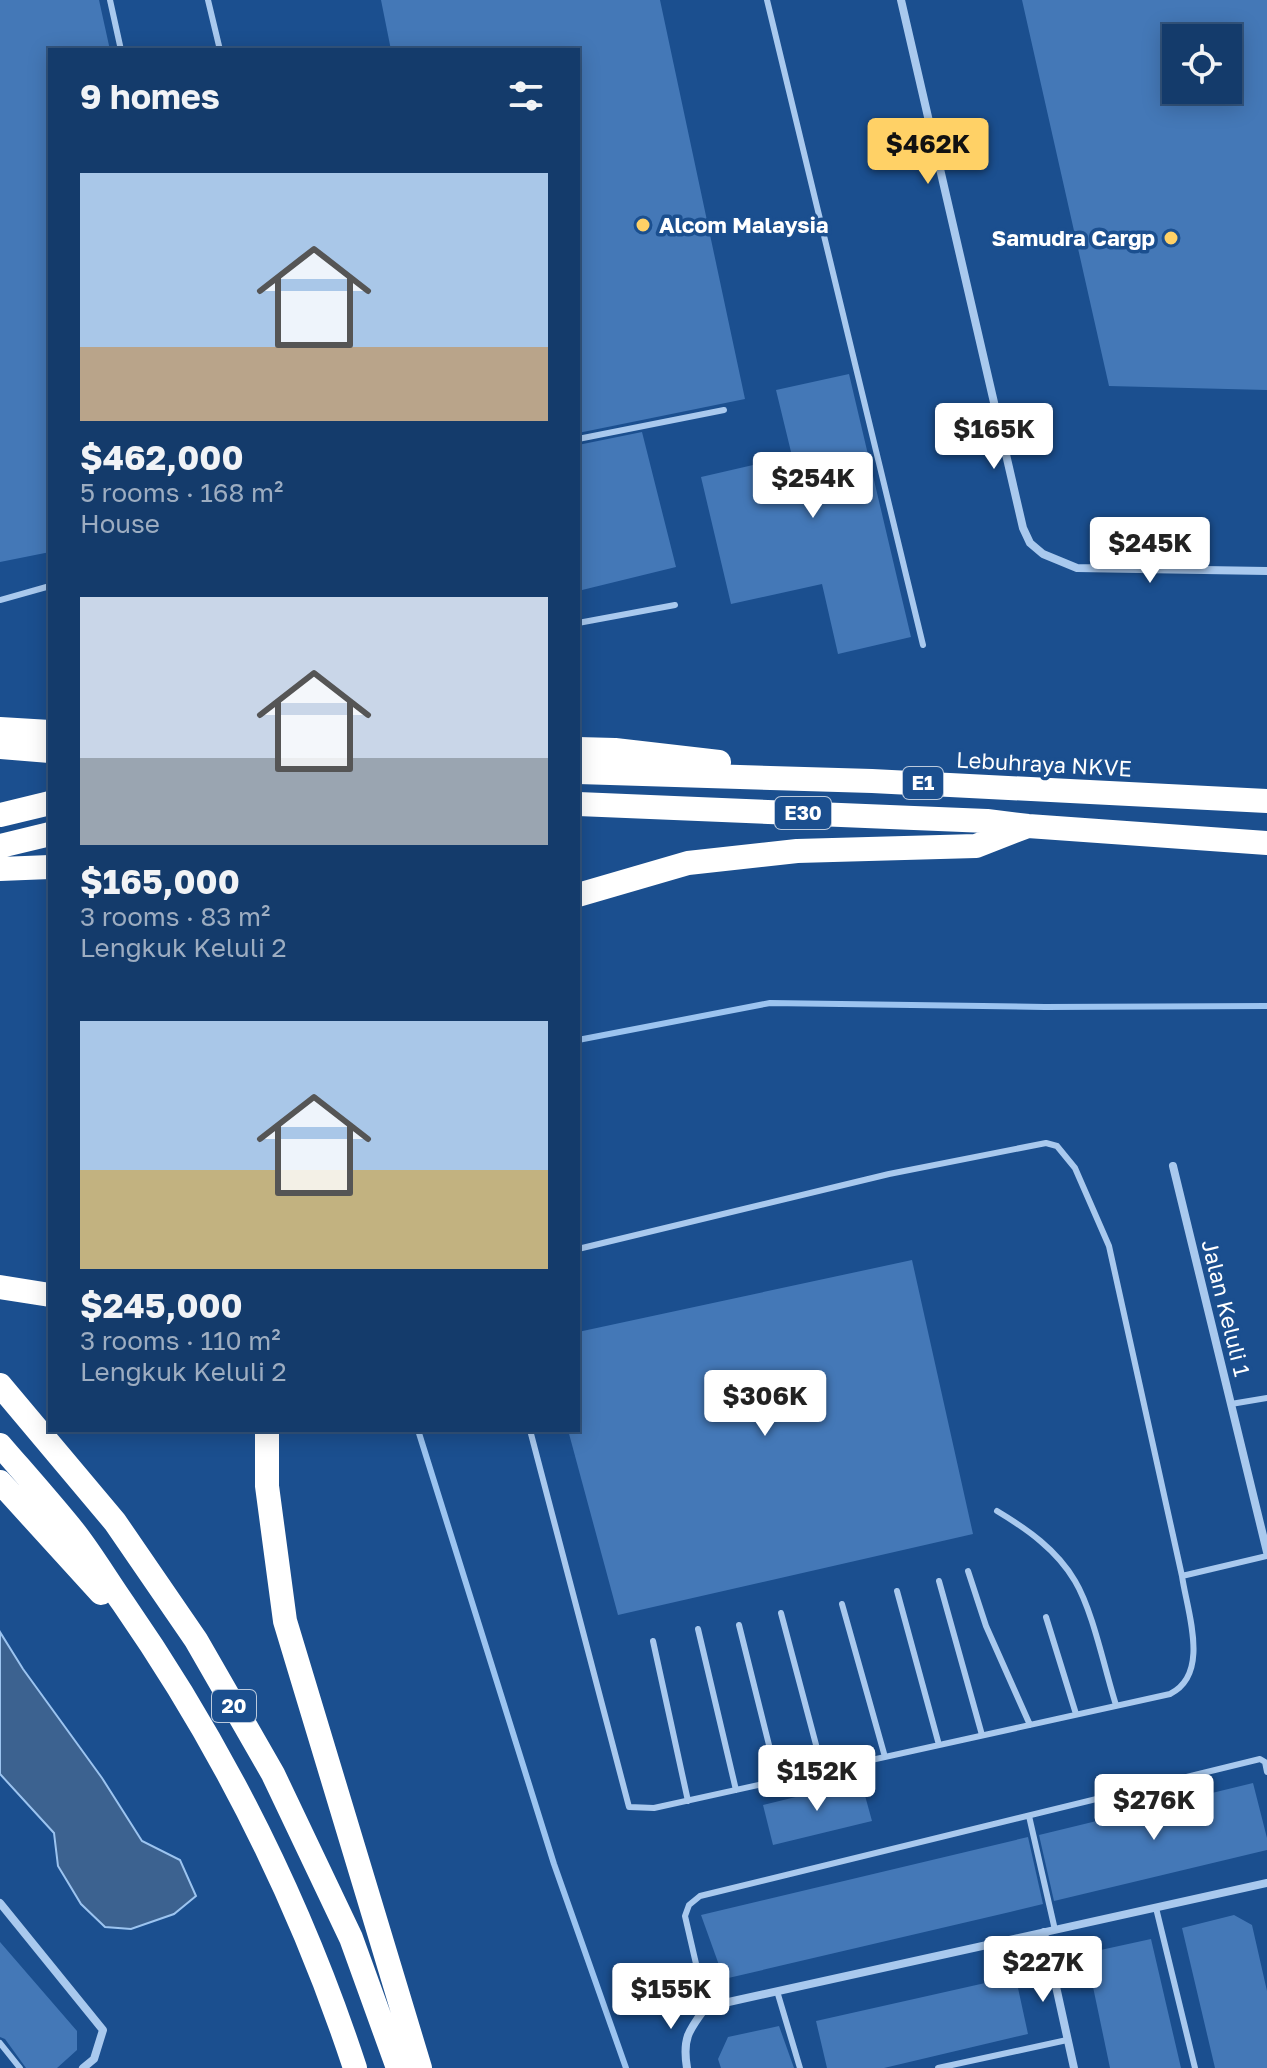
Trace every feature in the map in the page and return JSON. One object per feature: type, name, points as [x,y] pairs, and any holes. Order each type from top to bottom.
[{"type":"highway","points":[[0,729],[48,732]]},
{"type":"highway","points":[[0,747],[48,751]]},
{"type":"highway","points":[[580,749],[615,750],[872,781]]},
{"type":"highway","name":"Lebuhraya NKVE","points":[[580,772],[872,781],[1267,801]]},
{"type":"highway","points":[[0,815],[48,803]]},
{"type":"highway","name":"E30","points":[[580,804],[987,821],[1267,843]]},
{"type":"highway","points":[[580,894],[688,863],[797,851],[976,846],[1028,826]]},
{"type":"highway","points":[[0,846],[48,834]]},
{"type":"highway","points":[[0,869],[48,867]]},
{"type":"highway","points":[[0,1287],[48,1295]]},
{"type":"highway","name":"20","points":[[0,1385],[115,1522],[196,1640],[273,1774],[344,1924],[398,2068]]},
{"type":"highway","points":[[267,1432],[267,1486],[278,1578],[289,1635],[420,2068]]},
{"type":"highway","name":"20","points":[[0,1445],[75,1534],[162,1660],[222,1762],[275,1864],[329,1987],[355,2068]]},
{"type":"highway","points":[[0,1482],[162,1660]]},
{"type":"street","points":[[901,0],[1023,528],[1030,543],[1043,554],[1077,568],[1267,571]]},
{"type":"street","name":"Jalan Keluli 1","points":[[1173,1166],[1267,1554]]},
{"type":"street","points":[[687,2068],[684,2050],[688,2031],[706,2007],[1267,1883]]},
{"type":"street","points":[[0,1903],[103,2030],[94,2059],[83,2068]]},
{"type":"street","points":[[1044,1932],[1074,2068]]},
{"type":"lane","points":[[110,0],[121,48]]},
{"type":"lane","points":[[208,0],[220,48]]},
{"type":"lane","points":[[767,0],[923,645]]},
{"type":"lane","points":[[580,439],[724,410]]},
{"type":"lane","points":[[0,600],[48,587]]},
{"type":"lane","points":[[580,623],[675,605]]},
{"type":"lane","points":[[531,1432],[629,1807],[654,1808],[688,1801],[1170,1694],[1178,1690],[1191,1672],[1195,1660],[1182,1576],[1109,1246],[1075,1168],[1057,1146],[1046,1143],[889,1174],[580,1249]]},
{"type":"lane","points":[[1231,1404],[1267,1398]]},
{"type":"lane","points":[[997,1511],[1030,1532],[1056,1556],[1075,1581],[1116,1705]]},
{"type":"lane","points":[[1182,1576],[1267,1554]]},
{"type":"lane","points":[[968,1571],[986,1626],[1030,1725]]},
{"type":"lane","points":[[939,1581],[982,1735]]},
{"type":"lane","points":[[897,1591],[939,1745]]},
{"type":"lane","points":[[842,1604],[885,1757]]},
{"type":"lane","points":[[781,1613],[823,1771]]},
{"type":"lane","points":[[1046,1617],[1076,1714]]},
{"type":"lane","points":[[739,1625],[778,1781]]},
{"type":"lane","points":[[698,1629],[736,1790]]},
{"type":"lane","points":[[653,1641],[688,1801]]},
{"type":"lane","points":[[706,2007],[685,1916],[689,1905],[700,1896],[1260,1759],[1265,1762],[1267,1772]]},
{"type":"lane","points":[[1029,1816],[1055,1930]]},
{"type":"lane","points":[[1156,1908],[1195,2068]]},
{"type":"lane","points":[[777,1991],[800,2068]]},
{"type":"lane","points":[[938,2068],[1067,2040]]},
{"type":"lane","points":[[0,2043],[20,2068]]},
{"type":"water","points":[[0,1632],[142,1841],[180,1860],[196,1896],[174,1914],[131,1929],[105,1927],[81,1904],[58,1866],[54,1833],[0,1774]]},
{"type":"building","points":[[0,0],[99,0],[110,48],[48,48],[48,552],[0,562]]},
{"type":"building","name":"Alcom Malaysia","points":[[381,0],[660,0],[745,399],[580,433],[580,48],[391,48]]},
{"type":"building","name":"Samudra Cargp","points":[[1022,0],[1267,0],[1267,390],[1109,386]]},
{"type":"building","points":[[849,374],[911,637],[838,654],[822,584],[731,604],[701,477],[792,456],[776,390]]},
{"type":"building","points":[[642,432],[676,567],[580,591],[580,445]]},
{"type":"building","points":[[912,1260],[973,1534],[618,1615],[569,1432],[580,1432],[580,1332]]},
{"type":"building","points":[[861,1781],[872,1821],[773,1845],[763,1805]]},
{"type":"building","points":[[1253,1783],[1267,1838],[1267,1850],[1054,1901],[1039,1835]]},
{"type":"building","points":[[1028,1837],[1043,1904],[1010,1912],[724,1979],[701,1915]]},
{"type":"building","points":[[1234,1915],[1252,1925],[1267,1991],[1267,2068],[1215,2068],[1182,1928]]},
{"type":"building","points":[[1151,1939],[1181,2068],[1110,2068],[1088,1963],[1096,1951]]},
{"type":"building","points":[[0,1942],[77,2031],[77,2050],[57,2068],[26,2068],[5,2039],[0,2037]]},
{"type":"building","points":[[1003,1979],[1018,1988],[1028,2034],[884,2068],[827,2068],[816,2021]]},
{"type":"building","points":[[779,2026],[794,2068],[721,2068],[718,2059],[728,2037]]},
{"type":"waterway","points":[[580,1040],[770,1003],[1267,1006]]},
{"type":"waterway","points":[[419,1432],[554,1864],[626,2068]]},
{"type":"place","name":"Alcom Malaysia","points":[[643,225]]},
{"type":"place","name":"Samudra Cargp","points":[[1171,238]]}]
